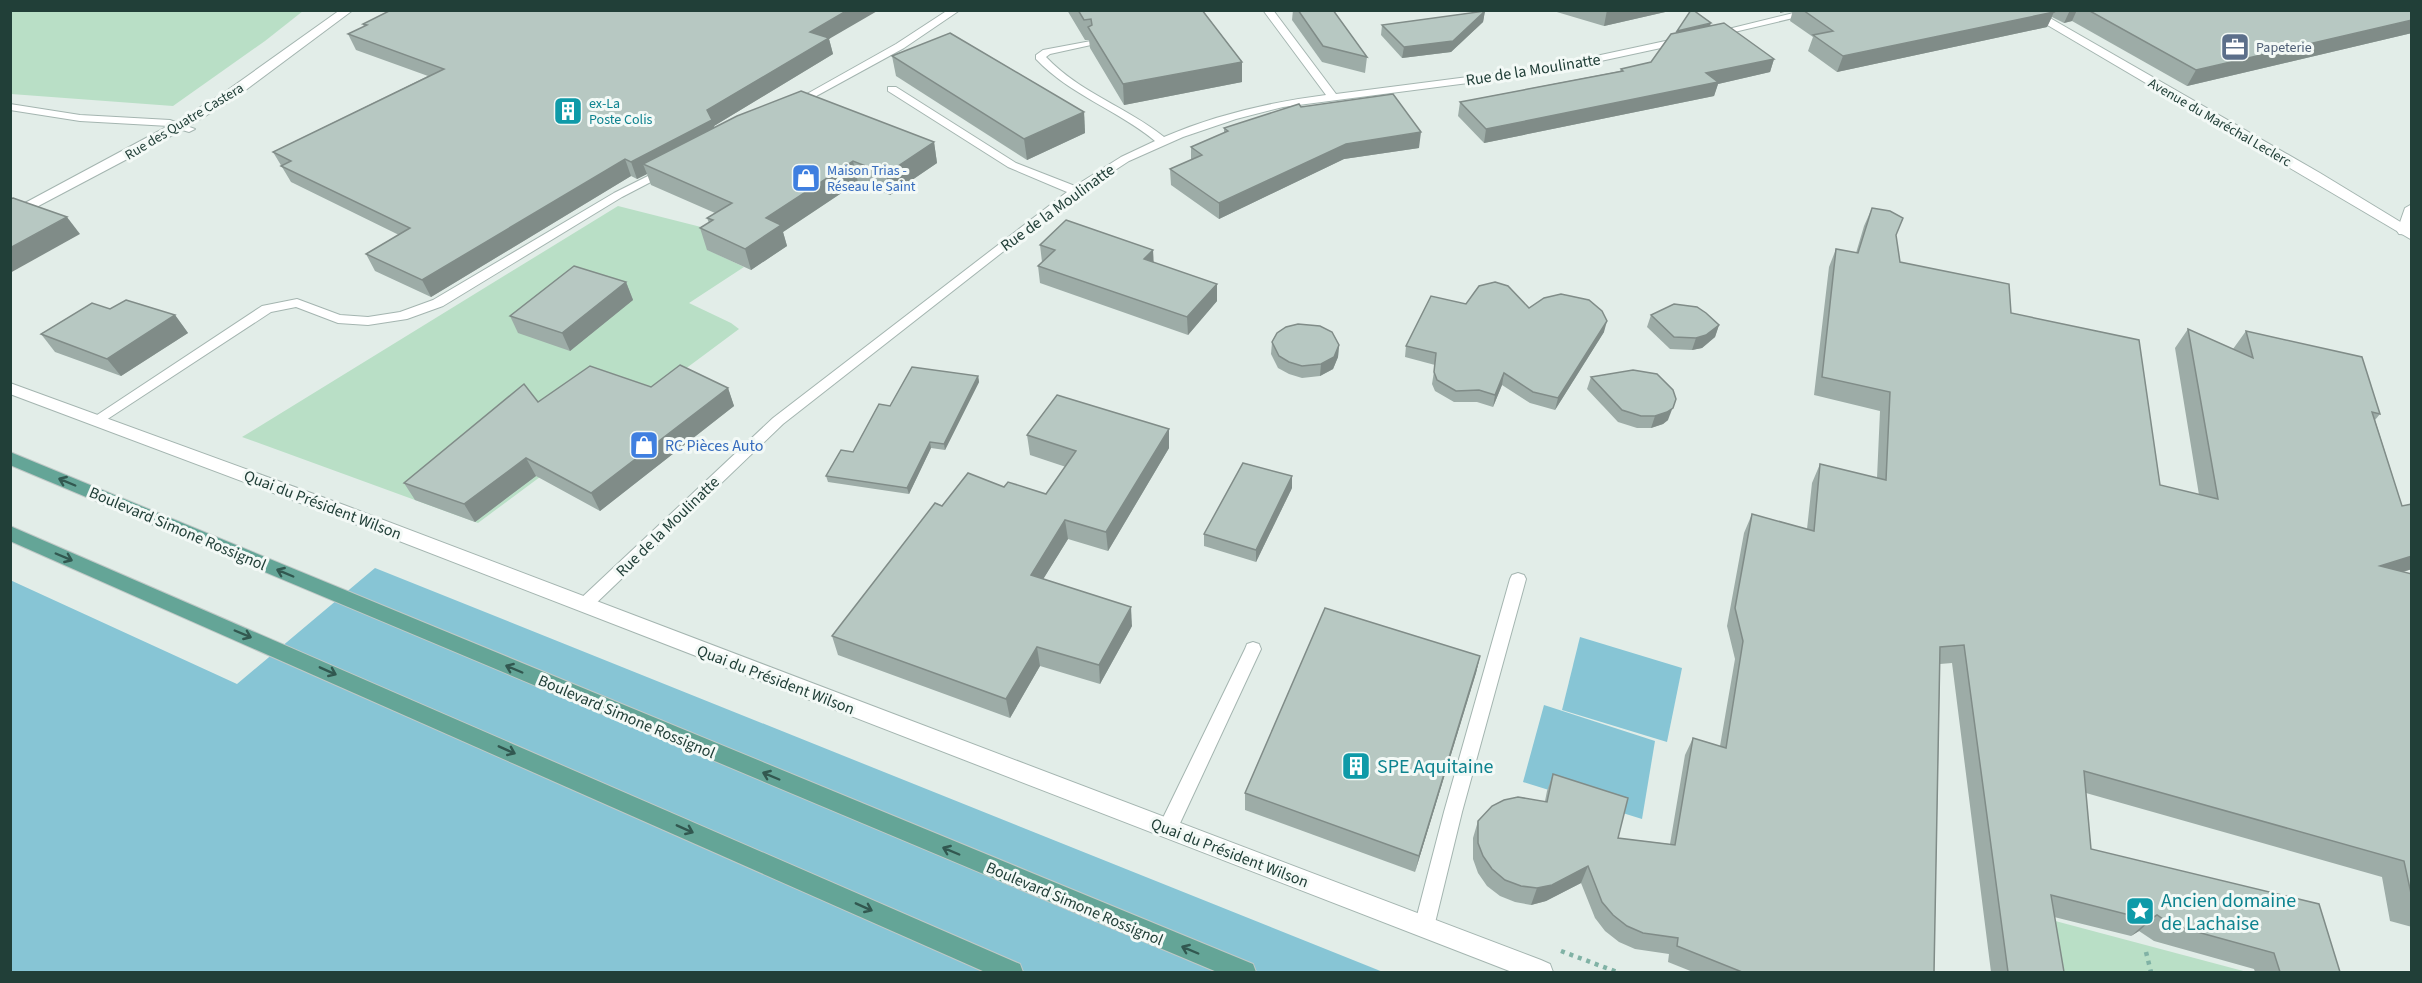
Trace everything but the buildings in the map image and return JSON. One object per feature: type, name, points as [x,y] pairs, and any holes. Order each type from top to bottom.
[{"type":"main road","name":"Boulevard Simone Rossignol","points":[[10,458],[1244,972]]},
{"type":"main road","points":[[10,533],[1011,972]]},
{"type":"street","name":"Rue des Quatre Castera","points":[[10,217],[184,128],[348,10]]},
{"type":"street","name":"Avenue du Maréchal Leclerc","points":[[2027,10],[2315,176],[2409,233]]},
{"type":"street","points":[[2409,233],[2412,208]]},
{"type":"street","name":"Quai du Président Wilson","points":[[10,388],[98,419],[1541,972]]},
{"type":"lane","points":[[785,109],[882,56],[955,10]]},
{"type":"lane","points":[[1268,10],[1333,97]]},
{"type":"lane","name":"Rue de la Moulinatte","points":[[584,605],[778,421],[1076,190],[1125,159],[1163,142],[1232,117],[1283,104],[1545,70],[1822,10]]},
{"type":"lane","points":[[1087,43],[1047,52],[1040,57],[1050,69],[1094,100],[1153,132],[1163,142]]},
{"type":"lane","points":[[892,89],[1012,165],[1076,190]]},
{"type":"lane","points":[[10,107],[80,118],[170,123],[184,128]]},
{"type":"lane","points":[[98,419],[267,309],[297,303],[338,319],[368,321],[402,316],[420,310],[438,303],[618,195],[681,162]]},
{"type":"lane","points":[[1424,927],[1453,812],[1518,579]]},
{"type":"lane","points":[[1168,828],[1253,650]]},
{"type":"path","points":[[2146,952],[2151,972]]},
{"type":"green space","points":[[10,11],[303,11],[265,41],[173,106],[11,94]]},
{"type":"green space","points":[[618,206],[701,227],[720,235],[708,250],[744,267],[689,303],[739,329],[478,523],[242,437]]},
{"type":"green space","points":[[2044,918],[2247,972],[2053,972]]},
{"type":"water","points":[[375,568],[1383,972],[11,972],[10,580],[237,684]]},
{"type":"water","points":[[1580,637],[1682,668],[1667,742],[1562,710]]},
{"type":"water","points":[[1544,705],[1655,741],[1642,819],[1523,782]]},
{"type":"place","name":"Papeterie","points":[[2235,47]]},
{"type":"place","name":"ex-La Poste Colis","points":[[568,111]]},
{"type":"place","name":"Maison Trias - Réseau le Saint","points":[[806,178]]},
{"type":"place","name":"RC Pièces Auto","points":[[644,445]]},
{"type":"place","name":"SPE Aquitaine","points":[[1356,766]]},
{"type":"place","name":"Ancien domaine de Lachaise","points":[[2140,911]]}]
